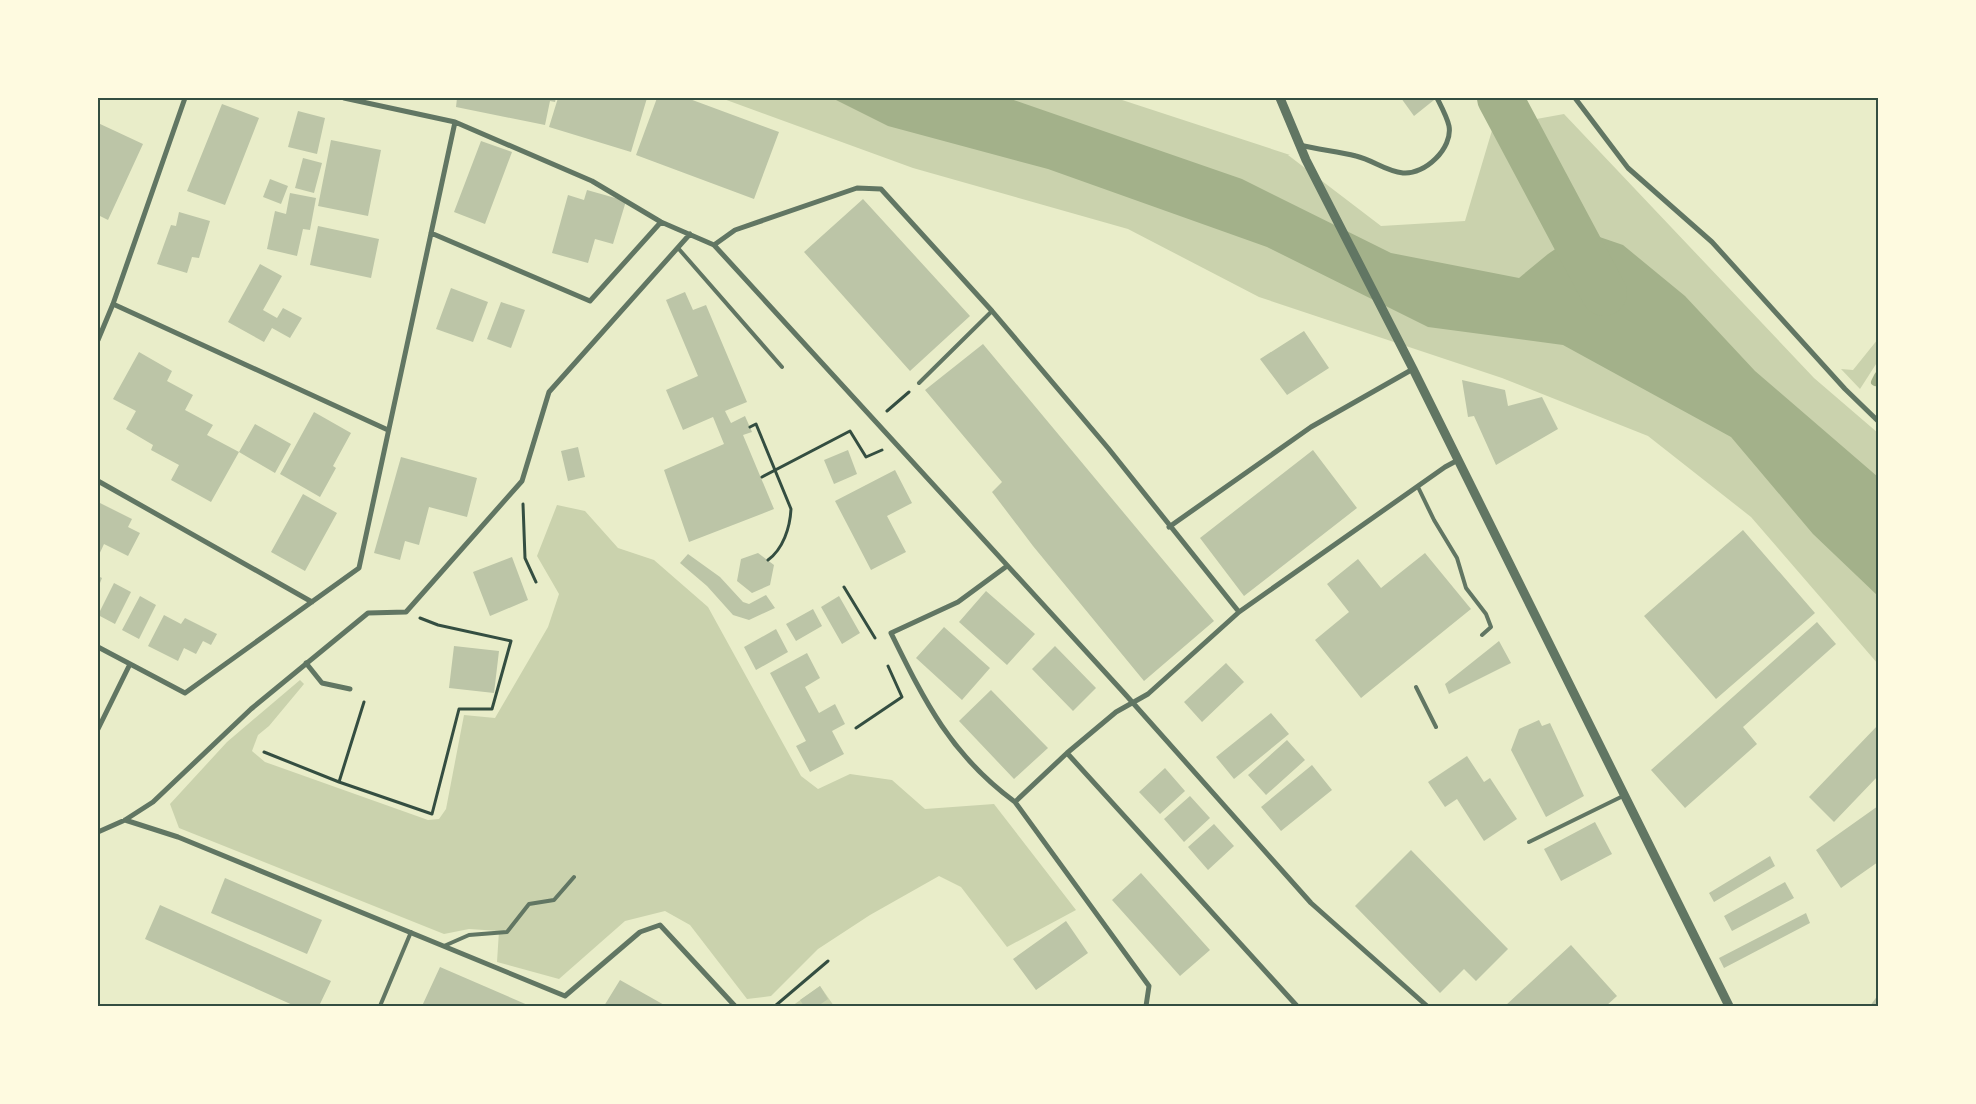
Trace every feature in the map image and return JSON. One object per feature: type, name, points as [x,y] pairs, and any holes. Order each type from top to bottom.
[{"type":"street","points":[[98,340],[114,304],[185,98]]},
{"type":"street","points":[[344,98],[455,122],[592,181],[661,222],[714,245],[896,443],[1311,903],[1428,1006]]},
{"type":"street","points":[[1280,98],[1306,160],[1390,327],[1414,368],[1623,796],[1729,1006]]},
{"type":"street","points":[[1300,144],[1323,151],[1358,156],[1385,169],[1405,173],[1418,170],[1432,162],[1444,148],[1449,127],[1437,98]]},
{"type":"street","points":[[1575,98],[1628,168],[1712,242],[1845,389],[1878,421]]},
{"type":"street","points":[[98,647],[185,693],[359,568],[455,122]]},
{"type":"street","points":[[714,245],[735,230],[858,188],[881,189],[992,311],[1108,448],[1238,612]]},
{"type":"street","points":[[431,233],[590,301],[661,222]]},
{"type":"street","points":[[98,832],[125,820],[153,802],[252,709],[368,613],[406,612],[522,481],[548,392],[690,234]]},
{"type":"street","points":[[114,304],[388,430]]},
{"type":"street","points":[[1169,527],[1311,427],[1398,375],[1414,368]]},
{"type":"street","points":[[1015,802],[1067,753],[1130,703],[1148,694],[1238,612],[1458,460]]},
{"type":"street","points":[[98,481],[312,602]]},
{"type":"street","points":[[1007,566],[958,602],[891,633],[918,688],[945,734],[988,782],[1015,802],[1149,986],[1146,1006]]},
{"type":"street","points":[[98,729],[130,664]]},
{"type":"street","points":[[306,664],[322,683],[350,689]]},
{"type":"street","points":[[1067,753],[1297,1006]]},
{"type":"street","points":[[125,820],[178,838],[565,996],[640,932],[660,925],[735,1006]]},
{"type":"lane","points":[[678,248],[782,367]]},
{"type":"lane","points":[[919,383],[992,311]]},
{"type":"lane","points":[[1418,487],[1434,520],[1457,558],[1466,588],[1486,614],[1491,627],[1482,635]]},
{"type":"lane","points":[[1416,687],[1436,727]]},
{"type":"lane","points":[[1529,842],[1623,796]]},
{"type":"lane","points":[[444,946],[469,935],[507,932],[529,904],[554,900],[574,877]]},
{"type":"lane","points":[[380,1006],[411,932]]},
{"type":"path","points":[[876,421],[919,383]]},
{"type":"path","points":[[750,427],[756,424],[791,510],[790,520],[780,552],[768,560]]},
{"type":"path","points":[[762,476],[850,431],[866,457],[896,443]]},
{"type":"path","points":[[522,481],[525,558],[536,582]]},
{"type":"path","points":[[844,587],[876,640]]},
{"type":"path","points":[[264,752],[339,782],[432,814],[459,709],[492,709],[511,641],[438,625]]},
{"type":"path","points":[[887,665],[904,702]]},
{"type":"path","points":[[856,728],[902,697]]},
{"type":"path","points":[[339,782],[364,702]]},
{"type":"path","points":[[775,1006],[828,961]]},
{"type":"shaded area","points":[[721,98],[1116,98],[1290,155],[1288,155],[1381,226],[1465,221],[1493,127],[1564,114],[1814,378],[1878,433],[1878,664],[1751,517],[1648,436],[1502,378],[1259,297],[1128,229],[913,168]]},
{"type":"shaded area","points":[[832,98],[1008,98],[1242,179],[1391,253],[1519,278],[1548,254],[1582,231],[1623,245],[1685,296],[1755,371],[1878,477],[1878,596],[1813,534],[1731,437],[1563,345],[1428,327],[1267,247],[1048,169],[888,126]]},
{"type":"shaded area","points":[[1878,339],[1878,361],[1860,389],[1841,369],[1853,370]]},
{"type":"shaded area","points":[[557,505],[585,511],[618,548],[654,560],[708,607],[801,776],[818,789],[850,774],[892,780],[925,809],[994,804],[1076,910],[1007,947],[961,887],[939,876],[870,915],[818,949],[771,996],[747,999],[690,925],[665,911],[625,921],[559,979],[497,962],[499,931],[469,929],[444,934],[179,828],[170,804],[227,742],[300,680],[304,684],[269,726],[258,735],[252,751],[265,762],[428,820],[439,819],[446,809],[464,715],[495,718],[548,627],[559,594],[537,556]]},
{"type":"shaded area","points":[[820,986],[834,1006],[792,1006]]},
{"type":"building","points":[[457,98],[556,98],[555,102],[550,101],[545,125],[456,107]]},
{"type":"building","points":[[558,98],[647,98],[631,152],[549,127]]},
{"type":"building","points":[[657,98],[687,98],[779,132],[754,199],[636,155]]},
{"type":"building","points":[[1401,98],[1431,98],[1434,100],[1414,116]]},
{"type":"building","points":[[222,104],[259,118],[225,205],[187,191]]},
{"type":"building","points":[[298,111],[325,118],[317,154],[288,147]]},
{"type":"building","points":[[98,123],[143,144],[108,220],[98,215]]},
{"type":"building","points":[[331,140],[381,150],[368,216],[318,206]]},
{"type":"building","points":[[481,141],[512,152],[485,224],[454,212]]},
{"type":"building","points":[[303,158],[322,163],[314,193],[295,188]]},
{"type":"building","points":[[270,179],[288,186],[281,204],[263,197]]},
{"type":"building","points":[[587,190],[626,201],[613,244],[595,239],[588,263],[552,253],[568,195],[584,200]]},
{"type":"building","points":[[290,193],[316,198],[310,230],[303,229],[297,256],[267,249],[275,211],[286,214]]},
{"type":"building","points":[[863,199],[970,316],[910,371],[804,252]]},
{"type":"building","points":[[179,212],[210,221],[199,258],[192,257],[187,273],[157,264],[171,225],[176,226]]},
{"type":"building","points":[[318,226],[379,239],[371,278],[310,265]]},
{"type":"building","points":[[260,264],[282,276],[263,310],[277,318],[283,308],[302,318],[290,338],[272,328],[264,342],[228,322]]},
{"type":"building","points":[[451,288],[488,302],[473,342],[436,329]]},
{"type":"building","points":[[685,292],[693,310],[706,305],[747,402],[725,411],[731,423],[745,416],[752,432],[743,435],[774,509],[689,542],[664,470],[724,444],[713,417],[683,430],[666,390],[698,376],[666,300]]},
{"type":"building","points":[[501,302],[525,310],[511,348],[487,339]]},
{"type":"building","points":[[1304,331],[1329,368],[1287,395],[1260,359]]},
{"type":"building","points":[[983,344],[1214,621],[1144,681],[1033,546],[992,492],[1002,482],[925,390]]},
{"type":"building","points":[[139,352],[172,371],[167,381],[193,395],[185,410],[213,425],[207,435],[239,452],[211,502],[171,480],[179,465],[151,450],[153,445],[126,429],[136,411],[113,399]]},
{"type":"building","points":[[1462,380],[1505,390],[1508,406],[1542,397],[1558,429],[1496,465],[1474,416],[1468,417]]},
{"type":"building","points":[[314,412],[351,433],[333,466],[336,468],[320,497],[280,474]]},
{"type":"building","points":[[255,424],[291,444],[275,473],[239,452]]},
{"type":"building","points":[[578,447],[585,477],[568,481],[561,451]]},
{"type":"building","points":[[848,450],[857,474],[834,484],[824,460]]},
{"type":"building","points":[[1313,450],[1357,508],[1244,596],[1200,538]]},
{"type":"building","points":[[401,457],[477,478],[467,517],[429,507],[419,545],[405,541],[400,560],[374,553]]},
{"type":"building","points":[[895,470],[912,503],[887,516],[906,552],[871,570],[835,501]]},
{"type":"building","points":[[303,494],[337,513],[305,571],[271,552]]},
{"type":"building","points":[[98,502],[132,519],[128,527],[140,533],[128,556],[104,544],[98,557]]},
{"type":"building","points":[[1743,530],[1815,613],[1716,699],[1644,616]]},
{"type":"building","points":[[758,553],[774,565],[770,585],[752,593],[737,581],[741,559]]},
{"type":"building","points":[[1425,553],[1471,609],[1361,698],[1315,640],[1349,612],[1327,584],[1358,559],[1381,588]]},
{"type":"building","points":[[688,554],[720,577],[743,602],[749,604],[766,595],[775,608],[749,620],[733,615],[707,586],[680,563]]},
{"type":"building","points":[[512,557],[528,600],[490,616],[473,572]]},
{"type":"building","points":[[98,576],[102,578],[98,588]]},
{"type":"building","points":[[114,583],[131,592],[115,624],[98,615]]},
{"type":"building","points":[[986,591],[1035,634],[1007,665],[959,622]]},
{"type":"building","points":[[140,596],[156,605],[139,639],[122,630]]},
{"type":"building","points":[[839,596],[860,633],[842,644],[821,607]]},
{"type":"building","points":[[813,609],[822,626],[796,641],[786,624]]},
{"type":"building","points":[[164,615],[181,624],[185,618],[217,634],[211,645],[203,641],[196,654],[184,648],[178,661],[148,646]]},
{"type":"building","points":[[1817,622],[1836,644],[1743,727],[1757,744],[1685,808],[1651,770]]},
{"type":"building","points":[[944,627],[990,668],[962,700],[916,658]]},
{"type":"building","points":[[776,629],[788,652],[756,670],[744,647]]},
{"type":"building","points":[[1499,641],[1511,663],[1449,694],[1445,684]]},
{"type":"building","points":[[454,646],[499,651],[494,693],[449,688]]},
{"type":"building","points":[[1055,646],[1096,688],[1073,711],[1032,669]]},
{"type":"building","points":[[807,653],[820,678],[805,687],[819,713],[835,704],[845,724],[832,731],[844,754],[810,772],[796,746],[806,741],[770,673]]},
{"type":"building","points":[[1226,663],[1244,682],[1202,722],[1184,702]]},
{"type":"building","points":[[991,690],[1048,748],[1014,779],[959,721]]},
{"type":"building","points":[[1271,713],[1289,734],[1234,779],[1216,757]]},
{"type":"building","points":[[1539,720],[1542,726],[1550,723],[1584,796],[1546,817],[1511,750],[1519,729]]},
{"type":"building","points":[[1878,725],[1878,776],[1834,822],[1809,797]]},
{"type":"building","points":[[1287,740],[1305,760],[1266,795],[1248,775]]},
{"type":"building","points":[[1467,756],[1484,782],[1490,778],[1517,819],[1484,841],[1457,799],[1445,807],[1428,782]]},
{"type":"building","points":[[1312,765],[1332,790],[1281,831],[1261,807]]},
{"type":"building","points":[[1165,768],[1185,791],[1160,814],[1139,792]]},
{"type":"building","points":[[1190,796],[1210,818],[1184,842],[1164,819]]},
{"type":"building","points":[[1878,806],[1878,862],[1841,888],[1816,850]]},
{"type":"building","points":[[1595,822],[1612,854],[1561,881],[1544,849]]},
{"type":"building","points":[[1214,824],[1234,846],[1208,870],[1188,847]]},
{"type":"building","points":[[1411,850],[1508,949],[1476,981],[1464,969],[1440,993],[1355,906]]},
{"type":"building","points":[[1770,856],[1775,866],[1714,902],[1709,893]]},
{"type":"building","points":[[1141,873],[1210,950],[1180,976],[1112,900]]},
{"type":"building","points":[[225,878],[322,920],[307,954],[211,913]]},
{"type":"building","points":[[1785,882],[1794,898],[1732,931],[1724,916]]},
{"type":"building","points":[[160,905],[331,981],[319,1006],[295,1006],[145,939]]},
{"type":"building","points":[[1806,913],[1810,923],[1724,968],[1719,958]]},
{"type":"building","points":[[1066,921],[1088,953],[1036,990],[1013,959]]},
{"type":"building","points":[[1571,945],[1617,996],[1606,1006],[1505,1006]]},
{"type":"building","points":[[440,967],[530,1006],[422,1006]]},
{"type":"building","points":[[620,980],[666,1006],[604,1006]]},
{"type":"building","points":[[820,986],[828,999],[818,1006],[804,1006],[800,1000]]},
{"type":"building","points":[[1878,995],[1878,1006],[1870,1006]]},
{"type":"waterway","points":[[1500,98],[1604,293]]},
{"type":"waterway","points":[[1875,382],[1878,376]]}]
